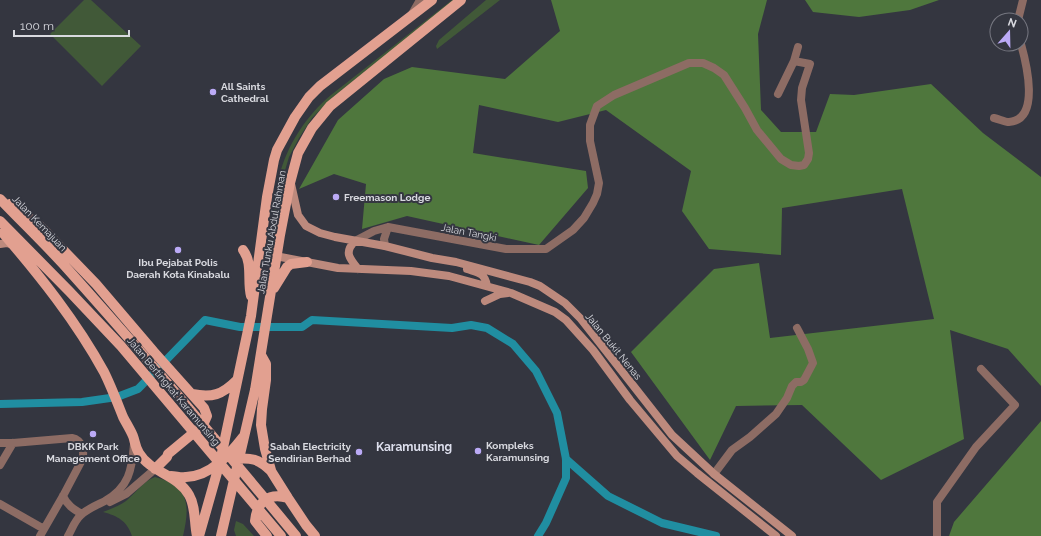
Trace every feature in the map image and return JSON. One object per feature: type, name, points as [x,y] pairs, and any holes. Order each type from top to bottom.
[{"type":"main road","name":"Jalan Tunku Abdul Rahman","points":[[198,536],[220,462],[251,316],[267,197],[274,160],[280,144],[295,116],[320,86],[432,0]]},
{"type":"main road","name":"Jalan Tunku Abdul Rahman","points":[[221,536],[255,390],[290,183],[298,153],[318,119],[330,106],[462,0]]},
{"type":"main road","name":"Jalan Bukit Nenas","points":[[290,183],[298,215],[306,226],[320,233],[469,265],[530,282],[540,286],[565,303],[594,335],[672,435],[714,474],[792,536]]},
{"type":"main road","points":[[0,198],[38,224],[96,284],[204,408],[207,416],[203,425],[168,454],[158,458],[143,458]]},
{"type":"main road","name":"Jalan Kemajuan","points":[[0,198],[62,263]]},
{"type":"main road","name":"Jalan Bertingkat Karamunsing","points":[[0,221],[44,265],[120,346],[281,536]]},
{"type":"main road","points":[[0,230],[72,319],[104,374],[133,436],[138,452],[155,469],[177,481],[189,495],[192,502],[198,536]]},
{"type":"main road","points":[[355,241],[349,246],[348,251],[349,257],[358,269]]},
{"type":"main road","points":[[0,244],[7,243],[13,245]]},
{"type":"main road","points":[[243,250],[247,255],[249,262],[249,290],[253,302]]},
{"type":"main road","name":"Jalan Bukit Nenas","points":[[260,253],[338,268],[411,271],[449,276],[511,293],[555,312],[566,320],[593,350],[630,400],[677,456],[776,536]]},
{"type":"main road","points":[[432,258],[483,275],[487,286]]},
{"type":"main road","points":[[272,292],[287,267],[291,264],[307,262]]},
{"type":"main road","name":"Jalan Bertingkat Karamunsing","points":[[62,263],[237,464],[296,536]]},
{"type":"main road","points":[[485,301],[500,294],[511,293]]},
{"type":"main road","points":[[261,355],[266,364],[261,425],[271,471]]},
{"type":"main road","points":[[192,394],[213,396],[227,389],[237,380]]},
{"type":"main road","points":[[169,476],[198,476],[209,471],[234,448],[245,434]]},
{"type":"main road","points":[[155,469],[168,457],[168,454]]},
{"type":"main road","points":[[220,462],[240,458],[255,459],[266,466],[316,536]]},
{"type":"main road","points":[[266,536],[255,521],[256,510],[262,501],[269,498],[279,495],[288,498]]},
{"type":"street","points":[[410,18],[420,0]]},
{"type":"street","points":[[1020,12],[1023,0]]},
{"type":"street","points":[[778,94],[794,61],[798,47]]},
{"type":"street","points":[[994,118],[1009,122],[1017,120],[1024,114],[1030,89],[1028,68],[1023,52]]},
{"type":"street","name":"Jalan Tangki","points":[[355,241],[374,231],[388,228],[506,249],[546,249],[573,230],[584,218],[597,194],[599,183],[590,141],[590,125],[597,106],[614,95],[689,63],[703,63],[724,75],[745,108],[756,130],[781,159],[791,165],[804,165],[808,159],[809,153],[801,100],[802,88],[810,64],[794,61]]},
{"type":"street","points":[[385,246],[384,239],[388,228]]},
{"type":"street","points":[[714,474],[732,450],[750,437],[776,414],[787,398],[792,386],[796,382],[804,380],[812,368],[814,363],[797,328]]},
{"type":"street","points":[[937,536],[937,502],[976,447],[1015,404],[981,369]]},
{"type":"street","points":[[0,443],[72,438],[80,442],[83,455],[63,496],[42,532],[0,504]]},
{"type":"street","points":[[0,465],[13,443]]},
{"type":"street","points":[[68,536],[84,513],[113,496],[128,479],[132,464],[134,443]]},
{"type":"street","points":[[63,496],[66,503],[74,510],[84,513],[126,494],[155,469]]},
{"type":"green space","points":[[84,0],[91,0],[141,46],[102,86],[50,34]]},
{"type":"green space","points":[[452,0],[456,0],[333,97],[312,118],[289,157],[283,177],[274,233],[272,229],[272,222],[279,177],[292,143],[313,112],[331,95]]},
{"type":"green space","points":[[486,0],[500,0],[437,49],[436,46],[439,40]]},
{"type":"green space","points":[[551,0],[767,0],[758,34],[761,110],[781,132],[816,132],[830,94],[854,95],[931,84],[983,133],[1041,177],[1041,386],[1008,349],[950,330],[964,439],[881,480],[802,405],[736,406],[710,460],[631,352],[714,269],[759,263],[770,338],[934,319],[902,189],[782,208],[781,255],[709,249],[682,211],[691,171],[606,110],[558,122],[479,105],[473,153],[586,171],[588,188],[539,245],[407,216],[362,229],[366,184],[334,174],[299,189],[338,120],[384,79],[412,67],[505,79],[560,31]]},
{"type":"green space","points":[[805,0],[939,0],[910,10],[859,17],[813,12]]},
{"type":"green space","points":[[1041,421],[1041,536],[949,536],[954,522]]},
{"type":"green space","points":[[155,477],[167,481],[175,486],[185,499],[186,515],[183,536],[132,536],[125,523],[113,515],[103,512],[126,501],[143,485]]},
{"type":"green space","points":[[236,521],[243,524],[254,536],[236,536],[234,530]]},
{"type":"waterway","points":[[0,404],[82,402],[117,397],[138,389],[205,320],[240,327],[302,327],[312,320],[452,328],[471,325],[487,328],[513,344],[536,371],[557,413],[566,459],[566,478],[546,523],[538,536]]},
{"type":"waterway","points":[[566,459],[608,496],[662,523],[716,536]]},
{"type":"place","name":"All Saints Cathedral","points":[[213,92]]},
{"type":"place","name":"Freemason Lodge","points":[[336,197]]},
{"type":"place","name":"Ibu Pejabat Polis Daerah Kota Kinabalu","points":[[178,250]]},
{"type":"place","name":"DBKK Park Management Office","points":[[93,434]]},
{"type":"place","name":"Kompleks Karamunsing","points":[[478,451]]},
{"type":"place","name":"Sabah Electricity Sendirian Berhad","points":[[359,452]]},
{"type":"district","name":"Karamunsing","points":[[414,447]]}]
